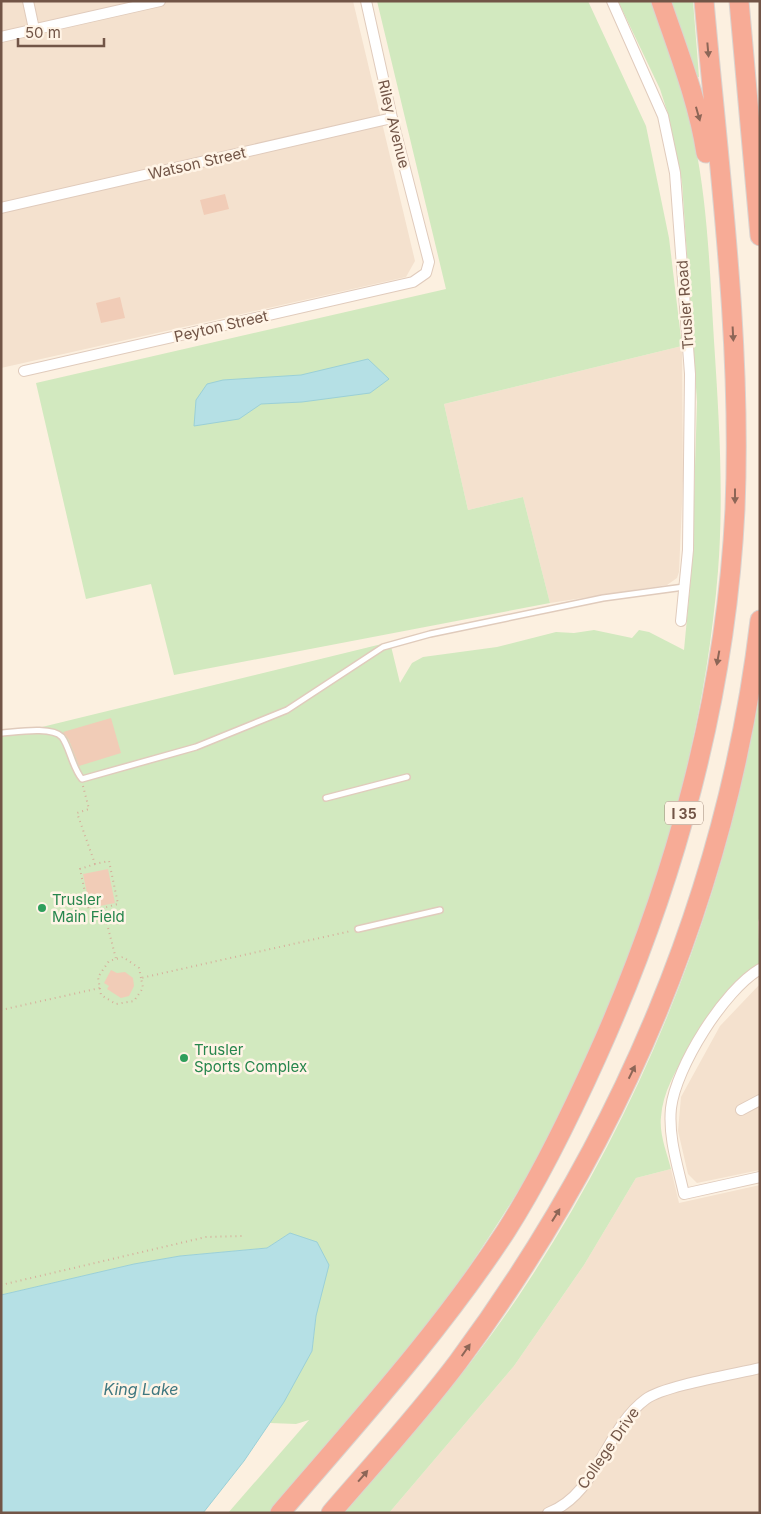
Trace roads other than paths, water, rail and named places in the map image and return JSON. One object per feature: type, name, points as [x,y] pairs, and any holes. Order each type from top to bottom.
[{"type":"highway","points":[[661,1],[703,130],[731,300]]},
{"type":"highway","name":"I 35","points":[[280,1513],[387,1389],[506,1230],[556,1143],[626,991],[671,862],[701,749],[724,626],[734,510],[735,376],[731,300],[704,1]]},
{"type":"highway","points":[[739,1],[760,236]]},
{"type":"highway","name":"I 35","points":[[331,1513],[452,1369],[514,1281],[594,1149],[637,1061],[677,964],[706,877],[725,808],[745,719],[760,620]]},
{"type":"street","points":[[28,1],[34,29]]},
{"type":"street","points":[[1,37],[160,1]]},
{"type":"street","name":"Riley Avenue","points":[[366,1],[392,118],[429,262],[426,273],[417,279]]},
{"type":"street","name":"Trusler Road","points":[[612,1],[663,116],[675,173],[690,374],[688,550],[681,621]]},
{"type":"street","name":"Watson Street","points":[[1,208],[392,118]]},
{"type":"street","name":"Peyton Street","points":[[24,371],[417,279]]},
{"type":"street","points":[[760,969],[750,975],[735,990],[708,1024],[674,1091],[671,1108],[671,1132],[684,1194],[760,1178]]},
{"type":"street","points":[[742,1110],[760,1100]]},
{"type":"street","name":"College Drive","points":[[548,1513],[559,1508],[574,1497],[625,1421],[637,1406],[648,1397],[669,1390],[760,1368]]},
{"type":"lane","points":[[1,733],[50,730],[61,737],[75,770],[82,780],[196,747],[287,710],[383,647],[430,634],[593,600],[684,587]]},
{"type":"lane","points":[[326,798],[407,777]]},
{"type":"lane","points":[[358,929],[440,910]]},
{"type":"water","points":[[368,359],[389,379],[370,393],[302,402],[261,404],[239,419],[194,426],[196,400],[207,384],[223,380],[301,375]]},
{"type":"water","name":"King Lake","points":[[290,1233],[317,1242],[329,1265],[316,1316],[312,1351],[284,1402],[244,1461],[203,1513],[1,1513],[1,1295],[134,1264],[180,1256],[267,1248]]},
{"type":"place","name":"Trusler Main Field","points":[[42,908]]},
{"type":"place","name":"Trusler Sports Complex","points":[[184,1058]]}]
